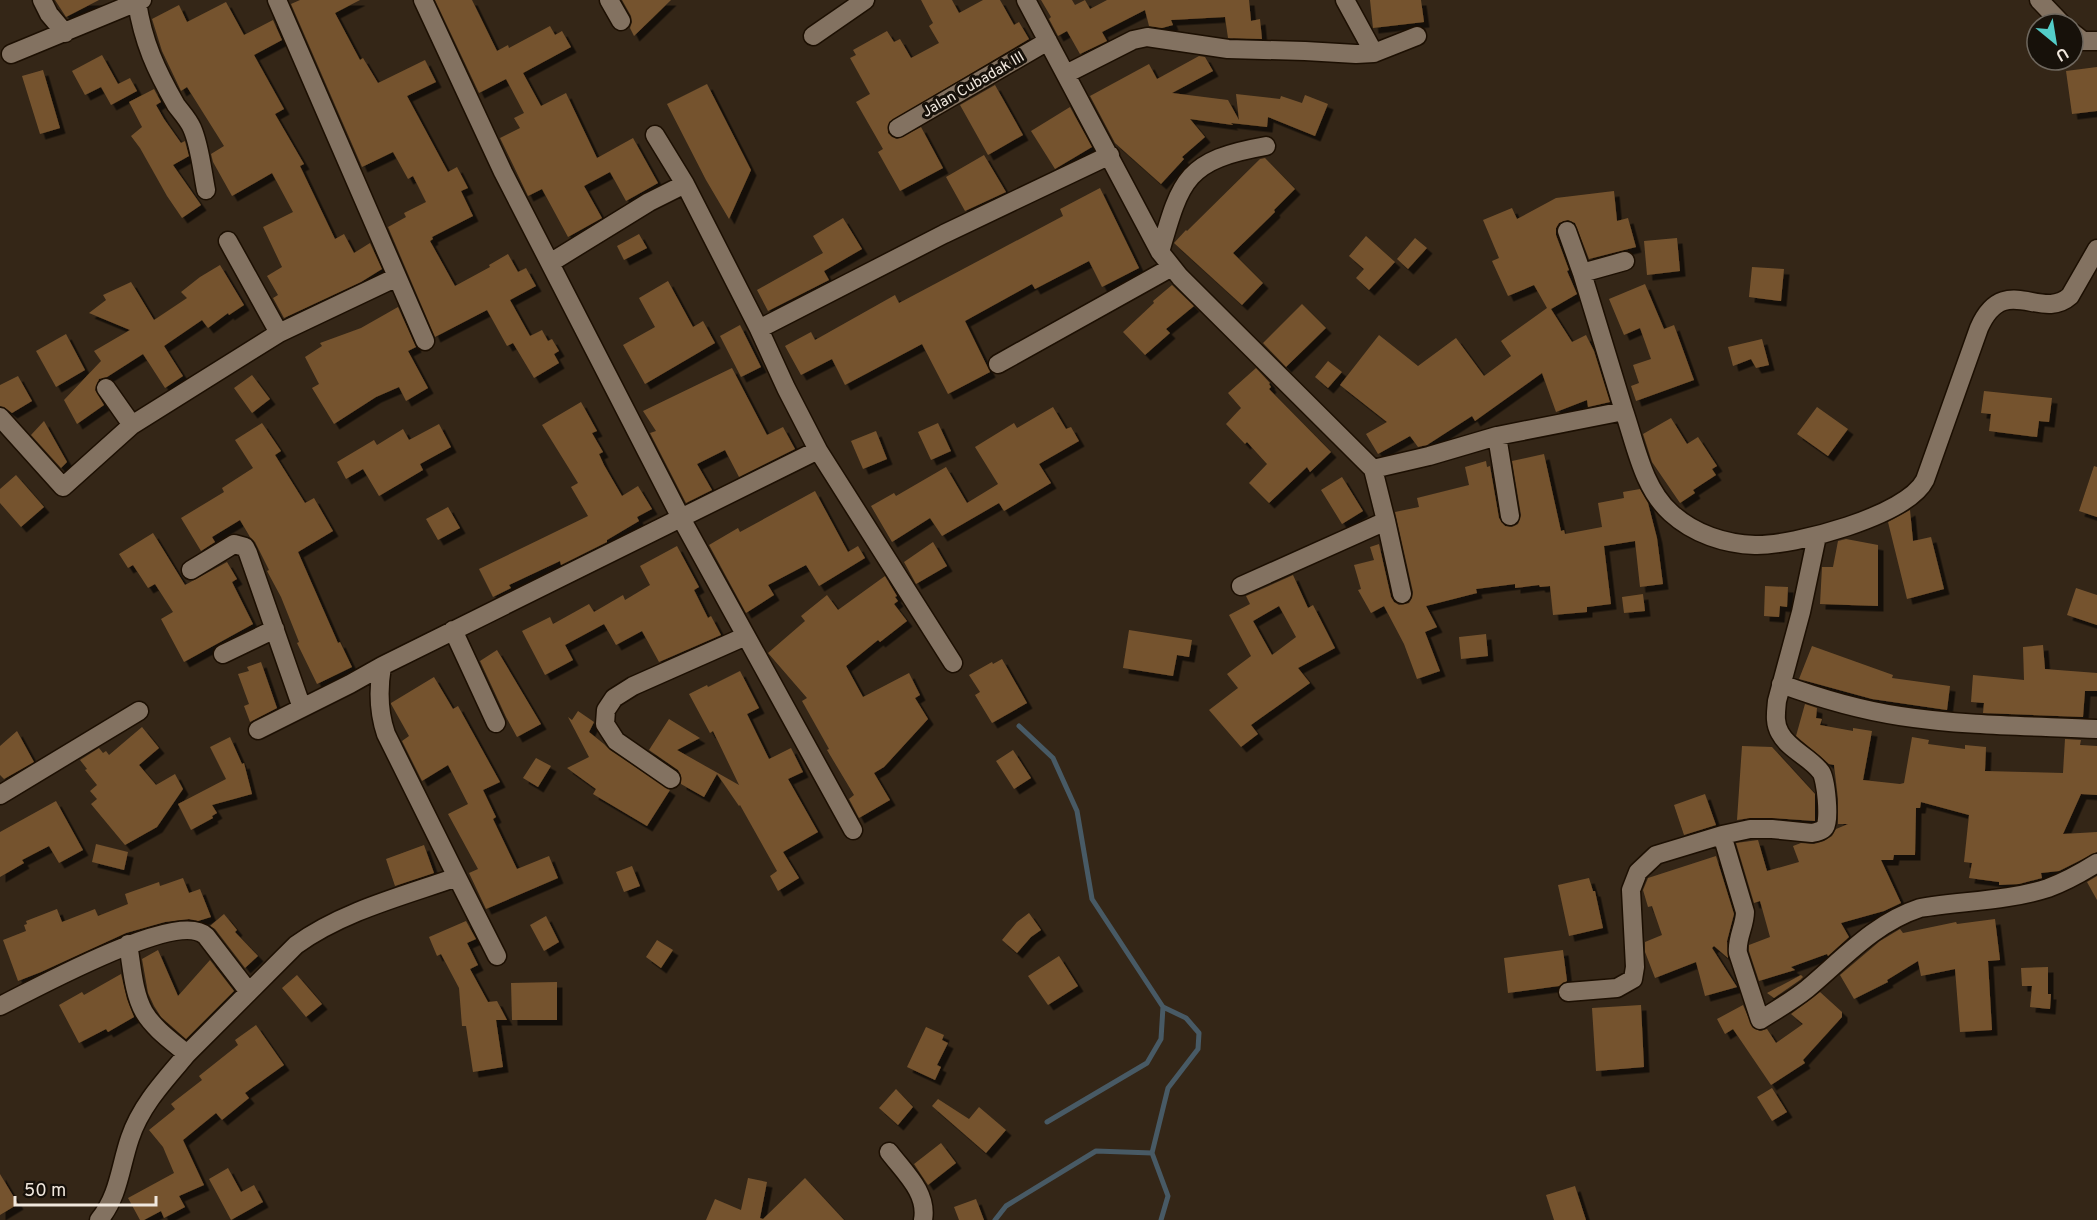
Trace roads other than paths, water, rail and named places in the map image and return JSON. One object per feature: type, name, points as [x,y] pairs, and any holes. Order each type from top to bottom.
[{"type":"street","points":[[42,0],[49,14],[65,33]]},
{"type":"street","points":[[277,0],[425,341]]},
{"type":"street","points":[[423,0],[503,172],[681,518],[854,830]]},
{"type":"street","points":[[609,0],[621,21]]},
{"type":"street","points":[[813,36],[865,0]]},
{"type":"street","points":[[1026,0],[1160,252],[1172,267],[1373,469],[1402,594]]},
{"type":"street","points":[[1345,0],[1374,53]]},
{"type":"street","points":[[2039,0],[2050,12]]},
{"type":"street","points":[[11,54],[139,1],[141,31],[155,65],[177,106],[191,125],[206,190]]},
{"type":"street","points":[[1066,74],[1133,40],[1147,37],[1228,50],[1356,54],[1374,53],[1417,36]]},
{"type":"street","name":"Jalan Cubadak III","points":[[898,128],[1048,41]]},
{"type":"street","points":[[655,135],[686,183],[818,450],[953,663]]},
{"type":"street","points":[[1160,252],[1180,190],[1187,180],[1198,169],[1215,158],[1234,151],[1266,146]]},
{"type":"street","points":[[759,329],[944,234],[1110,155]]},
{"type":"street","points":[[550,262],[649,202],[686,183]]},
{"type":"street","points":[[1567,231],[1624,411],[1644,470],[1655,494],[1671,513],[1712,538],[1756,545],[1817,536],[1860,522],[1914,495],[1925,480],[1979,328],[1987,312],[2005,300],[2053,304],[2066,301],[2097,249]]},
{"type":"street","points":[[228,241],[279,333]]},
{"type":"street","points":[[1582,273],[1625,261]]},
{"type":"street","points":[[998,364],[1172,267]]},
{"type":"street","points":[[0,417],[63,486],[132,425],[279,333],[397,277]]},
{"type":"street","points":[[106,388],[132,425]]},
{"type":"street","points":[[1373,469],[1429,456],[1497,436],[1624,411]]},
{"type":"street","points":[[1497,436],[1510,516]]},
{"type":"street","points":[[258,730],[453,630],[818,450]]},
{"type":"street","points":[[1241,586],[1386,521]]},
{"type":"street","points":[[1568,992],[1617,988],[1633,979],[1635,968],[1631,890],[1638,872],[1656,855],[1722,835],[1762,828],[1817,832],[1827,823],[1822,774],[1784,739],[1776,724],[1777,701],[1801,612],[1817,536]]},
{"type":"street","points":[[191,570],[234,544],[244,548],[248,553],[302,708]]},
{"type":"street","points":[[223,654],[275,629]]},
{"type":"street","points":[[453,630],[496,723]]},
{"type":"street","points":[[671,779],[616,741],[605,724],[606,710],[614,698],[633,686],[746,636]]},
{"type":"street","points":[[382,666],[379,699],[383,726],[497,956]]},
{"type":"street","points":[[1781,684],[1820,697],[1900,716],[2097,729]]},
{"type":"street","points":[[0,795],[139,711]]},
{"type":"street","points":[[1722,835],[1745,912],[1744,924],[1737,945],[1738,953],[1760,1020],[1805,990],[1872,932],[1905,912],[2023,894],[2047,888],[2097,863]]},
{"type":"street","points":[[99,1220],[113,1200],[136,1122],[164,1080],[296,945],[308,936],[361,911],[456,877]]},
{"type":"street","points":[[0,1006],[128,944],[161,934],[199,931],[206,936],[249,992]]},
{"type":"street","points":[[128,944],[140,1003],[145,1014],[159,1030],[187,1054]]},
{"type":"street","points":[[889,1152],[921,1194],[924,1203],[923,1220]]},
{"type":"waterway","points":[[1019,726],[1053,758],[1077,811],[1092,899],[1163,1007],[1161,1039],[1147,1063],[1047,1122]]},
{"type":"waterway","points":[[1161,1220],[1168,1196],[1152,1153],[1168,1088],[1198,1049],[1199,1033],[1186,1018],[1163,1007]]},
{"type":"waterway","points":[[995,1220],[1006,1206],[1096,1151],[1152,1153]]}]
